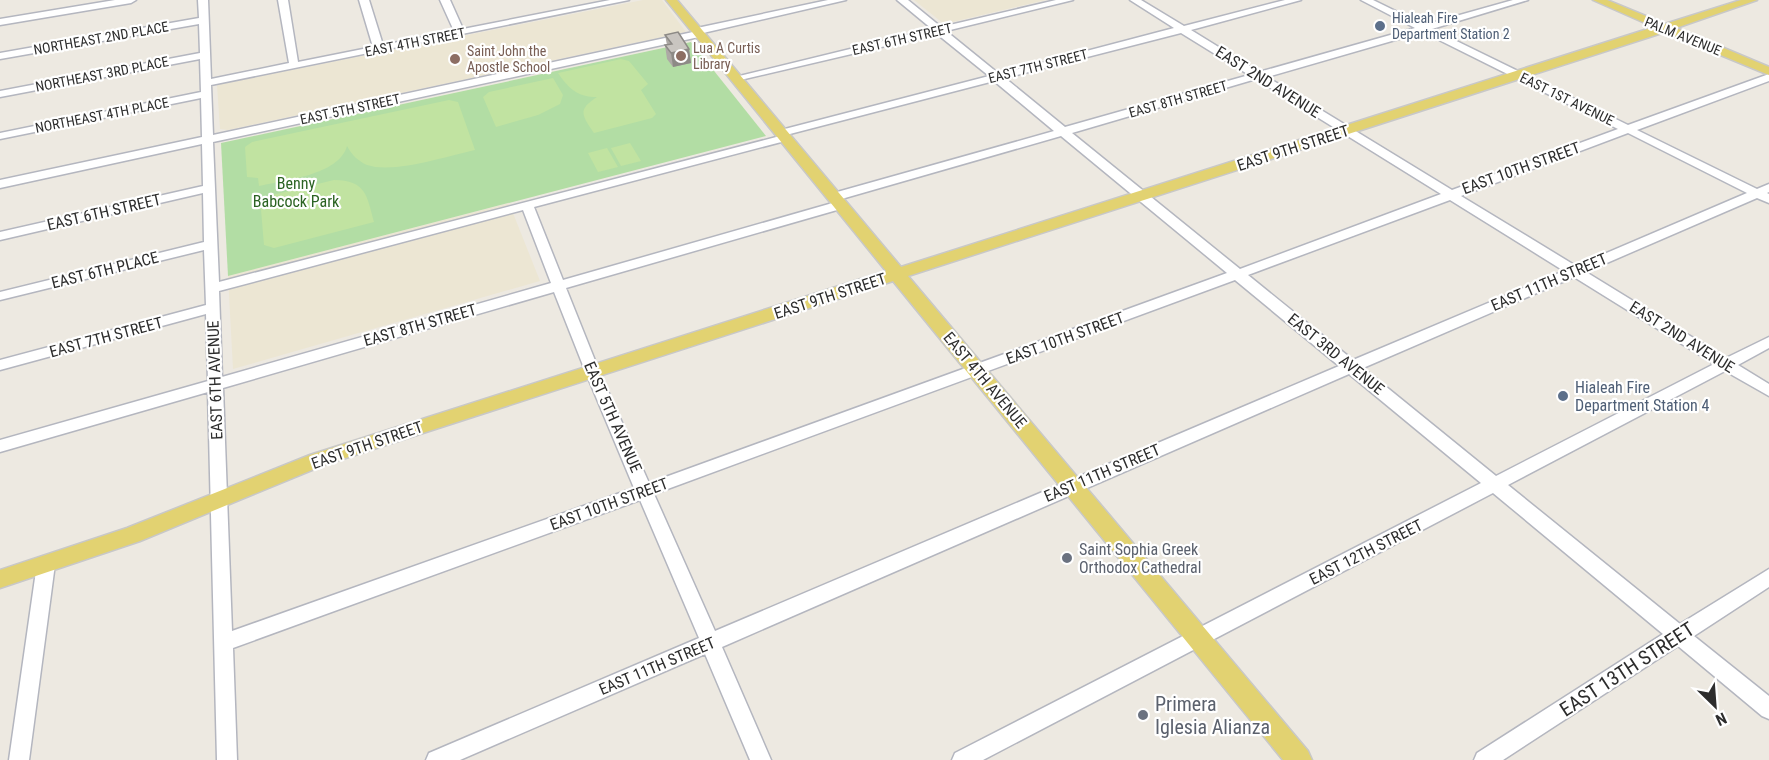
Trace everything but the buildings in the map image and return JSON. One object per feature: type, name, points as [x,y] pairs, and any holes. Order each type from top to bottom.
[{"type":"main road","name":"EAST 4TH AVENUE","points":[[671,0],[1299,760]]},
{"type":"main road","name":"PALM AVENUE","points":[[1598,0],[1769,71]]},
{"type":"main road","name":"EAST 9TH STREET","points":[[0,579],[133,535],[363,445],[1752,0]]},
{"type":"street","points":[[0,22],[131,0]]},
{"type":"street","name":"EAST 6TH AVENUE","points":[[202,0],[227,760]]},
{"type":"street","points":[[283,0],[294,66]]},
{"type":"street","points":[[364,0],[379,49]]},
{"type":"street","points":[[445,0],[460,33]]},
{"type":"street","name":"EAST 4TH STREET","points":[[205,89],[294,66],[624,0]]},
{"type":"street","name":"EAST 5TH STREET","points":[[0,184],[841,0]]},
{"type":"street","name":"EAST 3RD AVENUE","points":[[902,0],[1769,709]]},
{"type":"street","name":"EAST 6TH STREET","points":[[736,78],[1068,0]]},
{"type":"street","name":"EAST 2ND AVENUE","points":[[1135,0],[1769,391]]},
{"type":"street","name":"EAST 7TH STREET","points":[[212,288],[998,77],[1296,0]]},
{"type":"street","name":"EAST 1ST AVENUE","points":[[1366,0],[1627,129],[1765,193]]},
{"type":"street","name":"EAST 8TH STREET","points":[[0,446],[558,286],[1065,131],[1523,0]]},
{"type":"street","name":"NORTHEAST 2ND PLACE","points":[[0,56],[203,20]]},
{"type":"street","name":"NORTHEAST 3RD PLACE","points":[[0,94],[204,54]]},
{"type":"street","name":"EAST 10TH STREET","points":[[224,643],[977,371],[1769,77]]},
{"type":"street","name":"NORTHEAST 4TH PLACE","points":[[0,136],[205,89]]},
{"type":"street","name":"EAST 6TH STREET","points":[[0,236],[208,188]]},
{"type":"street","name":"EAST 11TH STREET","points":[[436,760],[712,643],[1072,485],[1353,368],[1574,271],[1765,193]]},
{"type":"street","name":"EAST 5TH AVENUE","points":[[527,205],[593,373],[761,760]]},
{"type":"street","name":"EAST 6TH PLACE","points":[[0,296],[211,244]]},
{"type":"street","name":"EAST 7TH STREET","points":[[0,365],[213,309]]},
{"type":"street","name":"EAST 12TH STREET","points":[[962,760],[1769,342]]},
{"type":"street","points":[[19,760],[46,564]]},
{"type":"street","name":"EAST 13TH STREET","points":[[1484,760],[1769,577]]},
{"type":"shaded area","name":"Saint John the Apostle School","points":[[643,0],[662,0],[686,32],[228,130],[220,129],[217,85]]},
{"type":"shaded area","points":[[914,0],[1046,0],[944,24]]},
{"type":"shaded area","points":[[509,203],[540,281],[233,369],[228,276]]},
{"type":"green space","name":"Benny Babcock Park","points":[[691,42],[766,136],[228,276],[221,143]]},
{"type":"green space","points":[[621,59],[629,61],[648,84],[641,90],[656,114],[652,118],[594,133],[584,117],[584,109],[597,97],[584,96],[574,91],[558,73]]},
{"type":"green space","points":[[553,78],[563,95],[560,104],[538,115],[496,127],[483,97],[489,92]]},
{"type":"green space","points":[[449,100],[458,102],[475,150],[406,166],[378,167],[361,162],[347,146],[342,156],[334,164],[310,175],[259,186],[258,178],[247,177],[245,147],[252,142]]},
{"type":"green space","points":[[630,143],[641,161],[621,166],[611,148]]},
{"type":"green space","points":[[607,148],[618,167],[598,172],[588,153]]},
{"type":"green space","points":[[334,180],[359,186],[367,197],[374,222],[274,248],[264,245],[260,198]]},
{"type":"place","name":"Hialeah Fire Department Station 2","points":[[1380,26]]},
{"type":"place","name":"Lua A Curtis Library","points":[[681,56]]},
{"type":"place","name":"Saint John the Apostle School","points":[[455,59]]},
{"type":"place","name":"Hialeah Fire Department Station 4","points":[[1563,396]]},
{"type":"place","name":"Saint Sophia Greek Orthodox Cathedral","points":[[1067,558]]},
{"type":"place","name":"Primera Iglesia Alianza","points":[[1143,715]]}]
